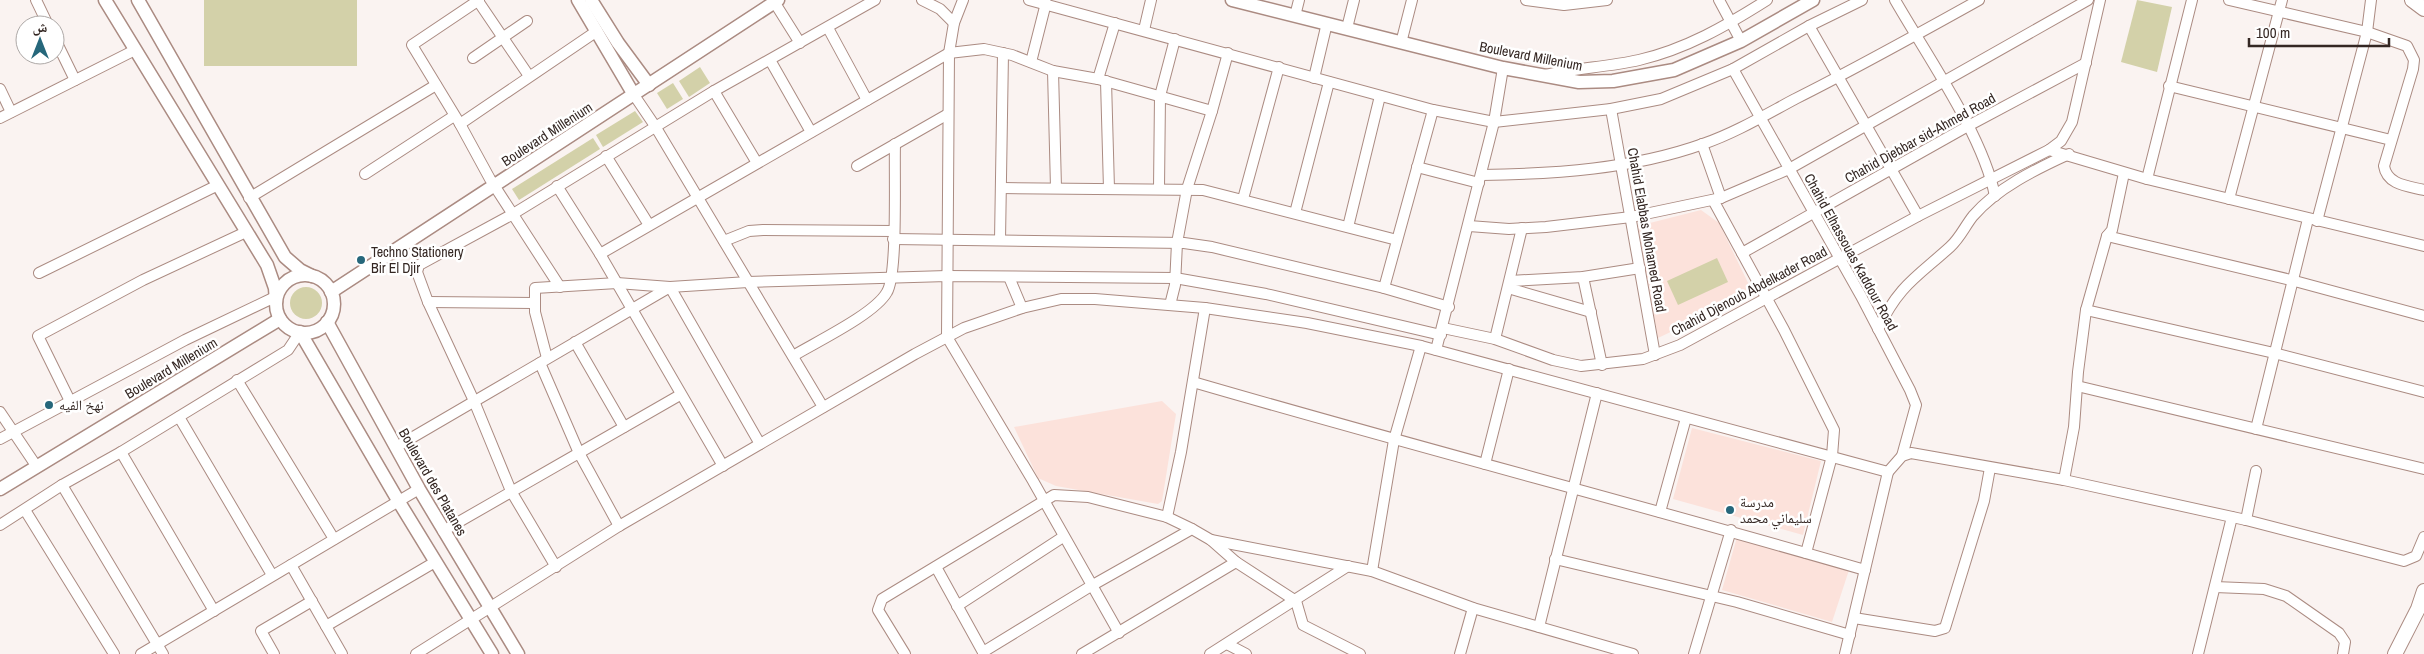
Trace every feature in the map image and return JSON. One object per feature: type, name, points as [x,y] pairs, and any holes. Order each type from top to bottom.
[{"type":"highway","points":[[2412,0],[2424,10]]},
{"type":"highway","points":[[2395,654],[2418,609],[2424,591]]},
{"type":"main road","points":[[108,1],[135,50],[267,265],[280,319],[285,325],[300,332],[315,330],[327,322],[334,308],[331,292],[327,284],[300,270],[285,257],[249,198],[138,0]]},
{"type":"main road","points":[[578,0],[634,95]]},
{"type":"main road","points":[[592,0],[618,43],[649,85]]},
{"type":"main road","name":"Boulevard Millenium","points":[[1236,0],[1503,68],[1580,82],[1643,77],[1674,70],[1741,41],[1810,1]]},
{"type":"main road","name":"Boulevard Millenium","points":[[331,292],[775,1]]},
{"type":"main road","points":[[275,299],[277,293],[288,280],[295,276],[312,276]]},
{"type":"main road","name":"Boulevard Millenium","points":[[0,489],[280,319]]},
{"type":"main road","name":"Boulevard des Platanes","points":[[327,322],[419,489],[518,654]]},
{"type":"main road","points":[[300,332],[399,502],[492,654]]},
{"type":"street","points":[[36,0],[43,15]]},
{"type":"street","points":[[529,76],[478,0],[412,45],[495,186],[560,288]]},
{"type":"street","points":[[556,567],[511,491],[474,401],[428,302],[417,272],[419,265],[513,214],[714,91],[828,28],[874,0]]},
{"type":"street","points":[[922,0],[940,8],[954,23]]},
{"type":"street","points":[[963,0],[954,23],[949,54],[947,337],[1119,633]]},
{"type":"street","points":[[1030,0],[1279,66],[1314,78],[1380,96],[1434,110],[1494,122],[1611,109],[1661,99],[1733,69],[1810,26],[1862,0]]},
{"type":"street","points":[[1144,30],[1151,0]]},
{"type":"street","points":[[1296,16],[1298,0]]},
{"type":"street","points":[[1347,28],[1354,0]]},
{"type":"street","points":[[1400,43],[1412,0]]},
{"type":"street","points":[[1526,0],[1564,4],[1607,0]]},
{"type":"street","points":[[1719,0],[1741,41]]},
{"type":"street","points":[[1539,76],[1638,60],[1669,52],[1731,24],[1766,0]]},
{"type":"street","points":[[1895,0],[1968,126],[1991,178],[1995,196]]},
{"type":"street","points":[[1417,167],[1480,179],[1621,164],[1702,144],[1760,118],[1838,78],[1979,0]]},
{"type":"street","points":[[1469,226],[1522,228],[1631,217],[1717,199],[1789,169],[2088,0]]},
{"type":"street","points":[[2049,150],[2061,141],[2072,122],[2100,0]]},
{"type":"street","points":[[2147,179],[2192,0]]},
{"type":"street","points":[[2229,0],[2367,32],[2404,43],[2409,48],[2414,60],[2384,166],[2387,176],[2395,182],[2424,190]]},
{"type":"street","points":[[2229,199],[2282,0]]},
{"type":"street","points":[[2256,429],[2274,353],[2279,342],[2291,280],[2341,129],[2367,32],[2371,0]]},
{"type":"street","points":[[775,1],[800,43]]},
{"type":"street","points":[[1031,62],[1046,3]]},
{"type":"street","points":[[473,58],[527,21]]},
{"type":"street","points":[[1109,188],[1102,80],[1115,23]]},
{"type":"street","points":[[1314,78],[1326,23]]},
{"type":"street","points":[[1810,26],[1918,216]]},
{"type":"street","points":[[828,28],[866,100]]},
{"type":"street","points":[[365,174],[529,76],[597,31]]},
{"type":"street","points":[[1159,188],[1160,96],[1176,39]]},
{"type":"street","points":[[600,254],[757,162],[949,54],[984,49],[1031,62],[1053,72],[1102,80],[1212,111]]},
{"type":"street","points":[[0,118],[135,50]]},
{"type":"street","points":[[1170,305],[1175,278],[1177,243],[1187,189],[1228,53]]},
{"type":"street","points":[[1000,240],[1003,54]]},
{"type":"street","points":[[65,60],[75,80]]},
{"type":"street","points":[[770,60],[811,132]]},
{"type":"street","name":"Chahid Djebbar sid-Ahmed Road","points":[[1742,254],[1968,126],[2086,63]]},
{"type":"street","points":[[1243,199],[1279,66]]},
{"type":"street","points":[[1436,350],[1449,307],[1494,122],[1503,68]]},
{"type":"street","name":"Chahid Elhassouas Kaddour Road","points":[[1733,69],[1896,360],[1916,405],[1902,456]]},
{"type":"street","points":[[1053,72],[1056,188]]},
{"type":"street","points":[[1295,213],[1330,82]]},
{"type":"street","points":[[249,198],[436,85]]},
{"type":"street","points":[[2170,86],[2391,140]]},
{"type":"street","points":[[0,89],[11,112]]},
{"type":"street","points":[[714,91],[757,162]]},
{"type":"street","points":[[634,95],[655,126],[823,407]]},
{"type":"street","points":[[1348,227],[1380,96]]},
{"type":"street","name":"Chahid Elabbas Mohamed Road","points":[[1611,109],[1655,355]]},
{"type":"street","points":[[1384,288],[1434,110]]},
{"type":"street","points":[[857,166],[948,114]]},
{"type":"street","points":[[793,356],[873,307],[888,292],[891,277],[893,235],[895,144]]},
{"type":"street","points":[[1702,144],[1717,199],[1742,254],[1832,424],[1835,435],[1832,456],[1806,553]]},
{"type":"street","points":[[2049,150],[2069,154],[2147,179],[2424,246]]},
{"type":"street","name":"Chahid Djenoub Abdelkader Road","points":[[670,288],[748,282],[891,277],[1175,278],[1266,294],[1442,331],[1496,339],[1553,360],[1581,366],[1602,365],[1643,359],[1680,345],[1918,216],[2049,150]]},
{"type":"street","points":[[1878,328],[1896,296],[1911,279],[1952,246],[1973,216],[1995,196],[2036,170],[2069,154]]},
{"type":"street","points":[[606,156],[649,225]]},
{"type":"street","points":[[2064,480],[2074,427],[2086,310],[2107,236],[2112,230],[2124,173]]},
{"type":"street","points":[[39,273],[218,185]]},
{"type":"street","points":[[557,186],[600,254],[680,395],[723,466]]},
{"type":"street","points":[[1002,188],[1187,189],[1243,199],[1397,240]]},
{"type":"street","points":[[1496,339],[1522,228]]},
{"type":"street","points":[[724,241],[749,231],[762,230],[947,239],[1177,243],[1212,247],[1384,288],[1449,307]]},
{"type":"street","points":[[70,401],[38,336],[143,280],[246,232]]},
{"type":"street","points":[[2107,236],[2291,280],[2424,316]]},
{"type":"street","points":[[1509,284],[1583,277],[1640,268]]},
{"type":"street","points":[[1010,277],[1022,308]]},
{"type":"street","points":[[1583,277],[1602,365]]},
{"type":"street","points":[[619,526],[579,453],[544,360],[533,303],[535,288],[560,288],[617,283],[670,288]]},
{"type":"street","points":[[1509,284],[1591,312]]},
{"type":"street","points":[[396,447],[670,288]]},
{"type":"street","points":[[670,288],[760,444]]},
{"type":"street","points":[[416,654],[471,622],[619,526],[947,337],[964,328],[1022,308],[1061,299],[1094,298],[1205,308],[1307,323],[1421,346],[1888,472]]},
{"type":"street","points":[[0,439],[185,340],[275,299]]},
{"type":"street","points":[[428,302],[533,303]]},
{"type":"street","points":[[1167,518],[1173,494],[1205,308]]},
{"type":"street","points":[[2086,310],[2274,353],[2424,392]]},
{"type":"street","points":[[0,525],[62,485],[122,452],[288,350],[300,332]]},
{"type":"street","points":[[575,342],[624,427]]},
{"type":"street","points":[[1372,571],[1394,440],[1421,346]]},
{"type":"street","points":[[1485,464],[1509,369]]},
{"type":"street","points":[[237,380],[334,539]]},
{"type":"street","points":[[1193,382],[1394,440],[1731,530],[1865,570]]},
{"type":"street","points":[[2077,386],[2424,469]]},
{"type":"street","points":[[1539,627],[1597,393]]},
{"type":"street","points":[[444,531],[680,395]]},
{"type":"street","points":[[0,412],[36,467]]},
{"type":"street","points":[[179,417],[272,575]]},
{"type":"street","points":[[1660,512],[1686,418]]},
{"type":"street","points":[[122,452],[214,611]]},
{"type":"street","points":[[1845,654],[1888,472],[1902,456],[1911,454],[2064,480],[2246,520],[2404,561],[2416,556],[2424,537]]},
{"type":"street","points":[[1854,618],[1935,631],[1945,628],[1949,621],[1984,500],[1990,468]]},
{"type":"street","points":[[2246,520],[2256,471]]},
{"type":"street","points":[[62,485],[163,654]]},
{"type":"street","points":[[142,654],[419,489]]},
{"type":"street","points":[[905,654],[878,610],[882,599],[1054,495],[1088,497],[1167,518],[1192,528],[1211,540],[1236,562],[1296,601],[1303,625],[1360,654]]},
{"type":"street","points":[[24,510],[114,654]]},
{"type":"street","points":[[2198,654],[2232,517]]},
{"type":"street","points":[[936,567],[983,653],[1092,586],[1192,528]]},
{"type":"street","points":[[1694,654],[1709,597],[1731,530]]},
{"type":"street","points":[[956,606],[1063,537]]},
{"type":"street","points":[[1211,540],[1372,571],[1473,608],[1634,654]]},
{"type":"street","points":[[1555,559],[1709,597],[1737,602],[1850,635]]},
{"type":"street","points":[[326,626],[435,562]]},
{"type":"street","points":[[1082,654],[1236,562]]},
{"type":"street","points":[[291,565],[326,626],[339,653]]},
{"type":"street","points":[[1210,654],[1296,601],[1348,566]]},
{"type":"street","points":[[2215,587],[2264,589],[2286,596],[2339,633],[2345,642],[2343,654]]},
{"type":"street","points":[[274,654],[262,631],[312,601]]},
{"type":"street","points":[[1460,654],[1473,608]]},
{"type":"street","points":[[1227,644],[1246,654]]},
{"type":"shaded area","points":[[204,0],[357,0],[357,66],[204,66]]},
{"type":"shaded area","points":[[2137,0],[2172,7],[2157,72],[2121,62]]},
{"type":"shaded area","points":[[700,67],[710,83],[689,97],[679,81]]},
{"type":"shaded area","points":[[673,83],[683,99],[667,109],[657,93]]},
{"type":"shaded area","points":[[635,111],[643,122],[603,147],[596,135]]},
{"type":"shaded area","points":[[593,138],[600,149],[519,200],[512,189]]},
{"type":"shaded area","points":[[1701,210],[1719,223],[1751,289],[1750,294],[1658,338],[1638,226]]},
{"type":"shaded area","points":[[1717,258],[1728,282],[1678,305],[1667,281]]},
{"type":"shaded area","points":[[306,287],[317,292],[322,303],[317,314],[306,319],[295,314],[290,303],[295,292]]},
{"type":"shaded area","points":[[1162,401],[1176,414],[1162,501],[1158,504],[1056,486],[1038,478],[1014,427]]},
{"type":"shaded area","points":[[1692,428],[1821,461],[1803,535],[1673,499]]},
{"type":"shaded area","points":[[1737,537],[1849,570],[1832,622],[1722,590]]},
{"type":"place","name":"Techno Stationery Bir El Djir","points":[[361,260]]},
{"type":"place","name":"نهخ الفيه","points":[[49,405]]},
{"type":"place","name":"مدرسة سليماني محمد","points":[[1730,510]]}]
